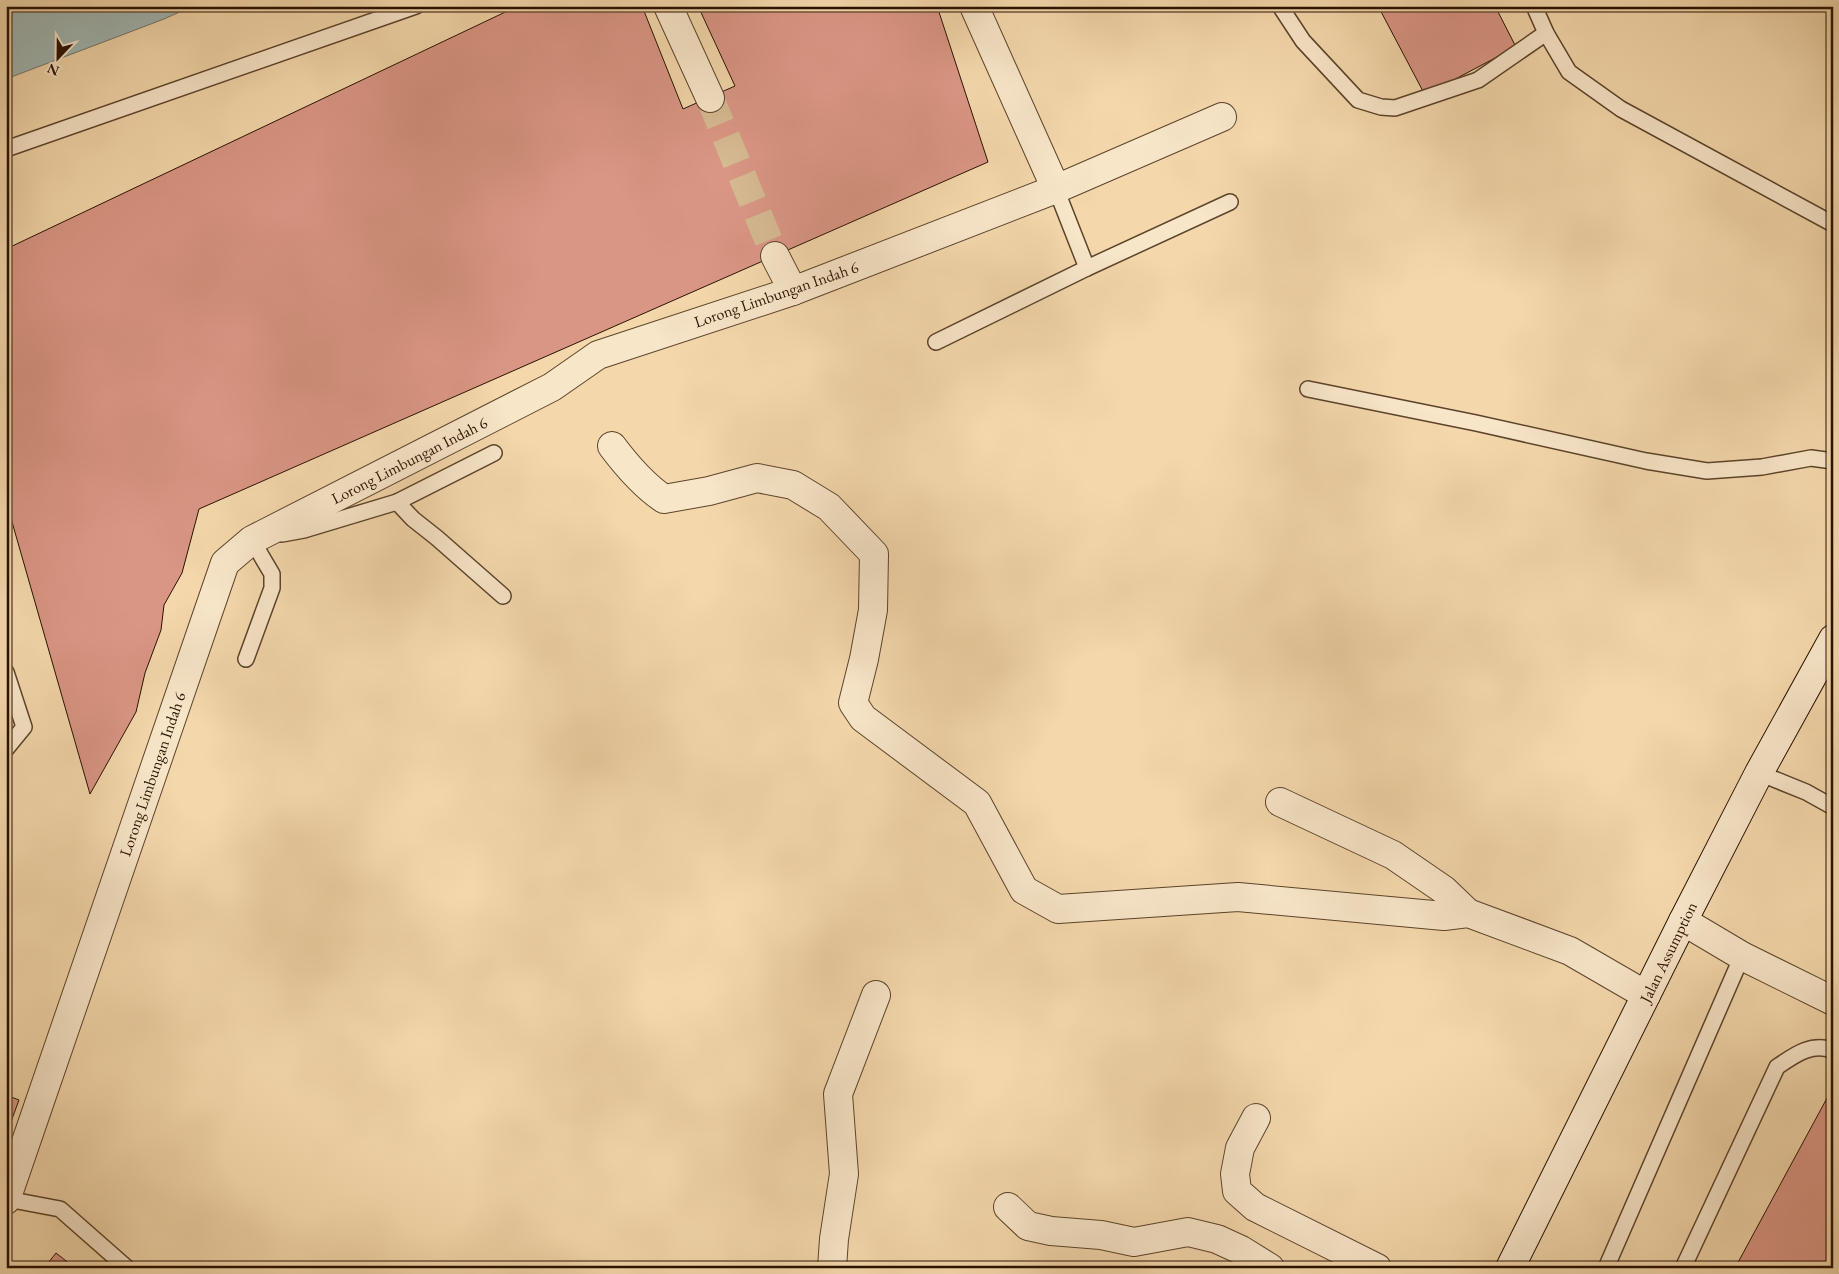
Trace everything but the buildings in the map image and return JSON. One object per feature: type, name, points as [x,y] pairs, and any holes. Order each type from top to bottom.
[{"type":"street","points":[[668,6],[710,98]]},
{"type":"street","points":[[974,6],[1056,189]]},
{"type":"street","name":"Lorong Limbungan Indah 6","points":[[6,1199],[225,563],[252,540],[552,387],[598,355],[793,291],[1056,189],[1222,117]]},
{"type":"street","points":[[775,256],[793,291]]},
{"type":"street","points":[[612,446],[630,469],[664,499],[709,491],[757,478],[793,485],[829,507],[836,514],[874,554],[873,610],[864,659],[853,703],[863,718],[977,803],[1024,890],[1058,909],[1238,897],[1444,916],[1468,913]]},
{"type":"street","name":"Jalan Assumption","points":[[1510,1268],[1759,773],[1833,639]]},
{"type":"street","points":[[1280,802],[1393,856],[1444,890],[1468,913],[1570,951],[1646,995]]},
{"type":"street","points":[[1683,921],[1742,956],[1833,1001]]},
{"type":"street","points":[[832,1268],[834,1239],[844,1174],[838,1094],[876,995]]},
{"type":"street","points":[[1256,1118],[1240,1148],[1234,1174],[1237,1191],[1255,1207],[1377,1268]]},
{"type":"street","points":[[1008,1207],[1028,1226],[1051,1231],[1101,1235],[1134,1242],[1188,1232],[1217,1239],[1241,1250],[1270,1268]]},
{"type":"lane","points":[[6,149],[416,6]]},
{"type":"lane","points":[[1280,6],[1303,41],[1358,100],[1381,107],[1395,108],[1478,80],[1546,33]]},
{"type":"lane","points":[[1534,6],[1546,33],[1569,72],[1621,109],[1833,224]]},
{"type":"lane","points":[[1056,189],[1087,268]]},
{"type":"lane","points":[[936,342],[1087,268],[1230,202]]},
{"type":"lane","points":[[1308,389],[1476,422],[1646,461],[1706,471],[1762,467],[1811,458],[1833,461]]},
{"type":"lane","points":[[246,659],[272,588],[272,574],[252,540],[304,530],[397,502],[494,453]]},
{"type":"lane","points":[[397,502],[413,519],[502,596]]},
{"type":"lane","points":[[6,672],[24,727],[6,749]]},
{"type":"lane","points":[[1759,773],[1806,792],[1833,807]]},
{"type":"lane","points":[[1606,1268],[1742,956]]},
{"type":"lane","points":[[1683,1268],[1777,1067],[1802,1050],[1826,1047],[1833,1051]]},
{"type":"lane","points":[[6,1199],[60,1209],[127,1268]]},
{"type":"water","points":[[6,6],[193,6],[164,19],[6,79]]},
{"type":"tunnel","points":[[710,98],[775,256]]}]
